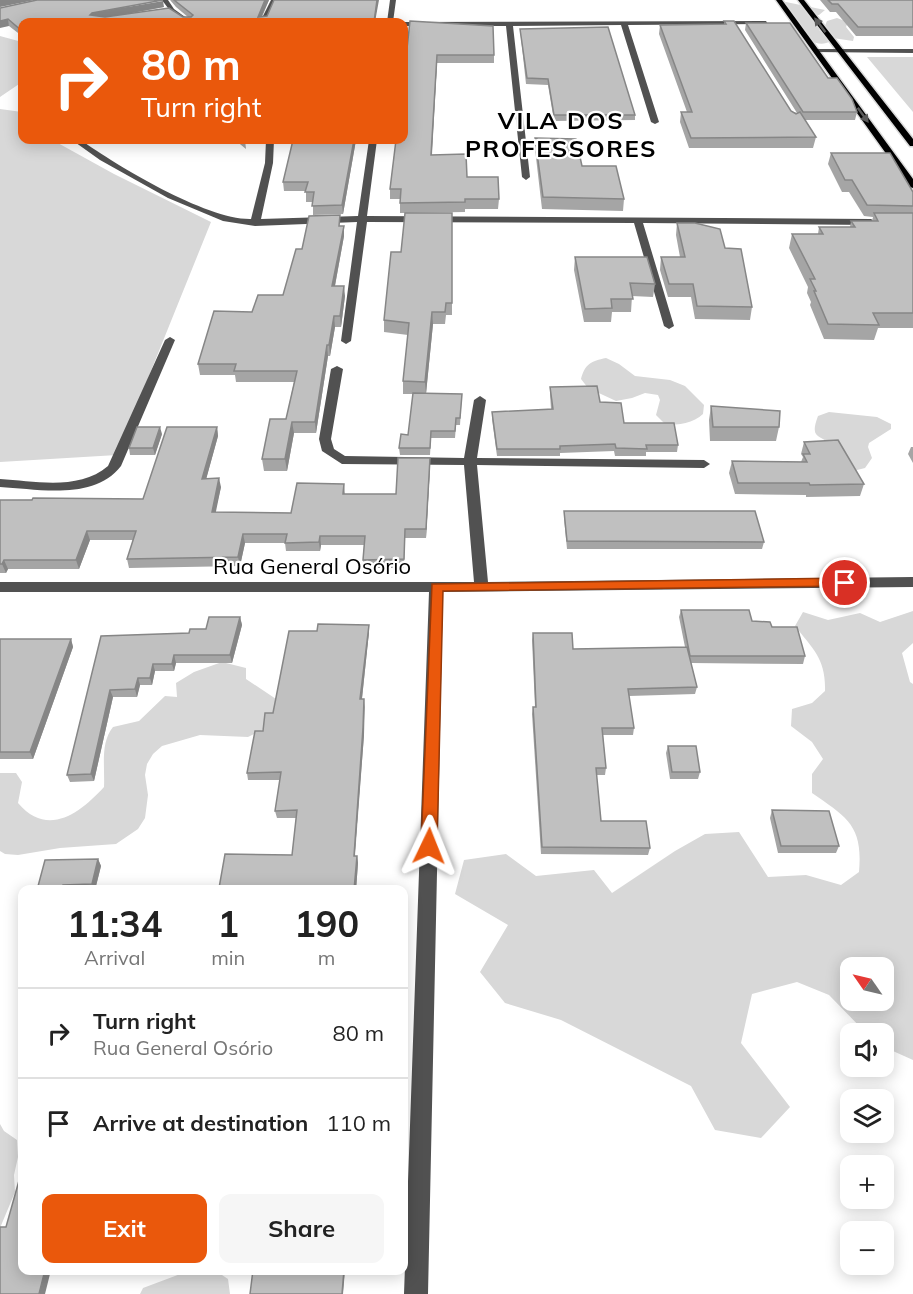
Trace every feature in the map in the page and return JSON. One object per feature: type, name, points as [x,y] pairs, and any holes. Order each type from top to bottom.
[{"type":"main road","points":[[779,0],[913,185]]},
{"type":"main road","points":[[801,0],[913,144]]},
{"type":"street","points":[[165,0],[172,10],[183,18]]},
{"type":"street","points":[[265,18],[274,0]]},
{"type":"street","points":[[391,18],[393,0]]},
{"type":"street","points":[[162,12],[172,10]]},
{"type":"street","points":[[408,24],[776,23]]},
{"type":"street","points":[[786,23],[796,23]]},
{"type":"street","points":[[509,24],[526,177]]},
{"type":"street","points":[[624,24],[656,122]]},
{"type":"street","points":[[735,24],[741,33]]},
{"type":"street","points":[[817,51],[913,51]]},
{"type":"street","points":[[82,144],[102,158],[185,204],[223,219],[255,223],[361,219],[877,222]]},
{"type":"street","points":[[255,223],[269,163],[270,144]]},
{"type":"street","points":[[346,341],[372,144]]},
{"type":"street","points":[[638,221],[643,231],[669,326]]},
{"type":"street","points":[[0,483],[75,484],[91,482],[105,475],[115,466],[170,340]]},
{"type":"street","points":[[337,369],[325,439],[327,451],[342,460],[704,464]]},
{"type":"street","points":[[480,400],[470,460],[481,586]]},
{"type":"street","name":"Rua General Osório","points":[[0,587],[436,587],[913,582]]},
{"type":"street","points":[[416,1294],[436,587]]},
{"type":"shaded area","points":[[786,2],[825,10],[819,15],[809,15],[819,25],[819,30],[831,41],[823,44],[799,35],[801,30],[786,9],[778,5]]},
{"type":"shaded area","points":[[837,18],[848,22],[846,27],[854,37],[853,41],[833,38],[824,28],[827,21]]},
{"type":"shaded area","points":[[0,36],[18,41],[18,85],[0,97]]},
{"type":"shaded area","points":[[867,57],[913,57],[913,112]]},
{"type":"shaded area","points":[[0,109],[18,111],[18,144],[60,144],[211,222],[117,455],[0,462]]},
{"type":"shaded area","points":[[606,358],[635,376],[670,380],[685,386],[704,405],[703,414],[681,424],[666,425],[656,415],[660,400],[658,395],[645,393],[616,401],[588,388],[581,379],[584,370],[593,362]]},
{"type":"shaded area","points":[[829,412],[877,417],[891,424],[891,429],[869,443],[872,458],[865,468],[849,472],[835,449],[815,433],[818,416]]},
{"type":"shaded area","points":[[913,611],[913,643],[902,653],[910,682],[913,684],[913,1060],[894,1051],[894,1023],[856,1023],[845,1011],[894,1011],[894,957],[840,957],[840,1006],[829,995],[797,982],[752,994],[741,1043],[790,1107],[761,1138],[715,1130],[691,1086],[561,1020],[505,1003],[480,972],[508,925],[455,894],[464,860],[506,854],[536,876],[594,870],[612,893],[705,834],[739,832],[768,877],[806,875],[841,885],[859,872],[858,844],[855,833],[844,817],[812,793],[812,774],[823,759],[812,742],[791,726],[792,709],[812,703],[825,691],[821,662],[795,626],[803,612],[828,620],[860,613],[880,622]]},
{"type":"shaded area","points":[[222,662],[246,668],[246,679],[279,701],[270,726],[248,737],[200,735],[162,746],[147,764],[145,775],[148,795],[145,818],[138,829],[116,844],[60,848],[18,855],[5,854],[0,851],[0,773],[16,773],[22,782],[18,803],[29,813],[41,819],[52,820],[74,813],[104,787],[106,740],[113,727],[139,721],[165,696],[177,697],[176,683],[194,672]]},
{"type":"shaded area","points":[[0,1124],[4,1131],[17,1140],[18,1157],[14,1175],[15,1192],[0,1228]]},
{"type":"shaded area","points":[[178,1275],[222,1275],[228,1279],[230,1294],[140,1294],[143,1288]]},
{"type":"building","points":[[37,0],[163,0],[90,15],[105,17],[169,8],[183,17],[191,17],[193,15],[174,0],[265,0],[258,17],[267,16],[274,0],[377,0],[375,18],[18,18],[18,28],[8,19],[0,21],[0,8]]},
{"type":"building","points":[[828,0],[913,0],[913,27],[858,27],[838,4],[832,4]]},
{"type":"building","points":[[410,21],[493,26],[494,55],[437,55],[431,155],[466,154],[467,177],[498,177],[499,199],[400,203],[401,189],[390,189],[396,144],[408,144]]},
{"type":"building","points":[[724,21],[734,21],[791,111],[796,114],[800,112],[816,137],[691,138],[681,112],[692,112],[660,25],[726,24]]},
{"type":"building","points":[[746,23],[790,23],[828,78],[837,78],[852,99],[857,112],[803,112]]},
{"type":"building","points":[[608,27],[635,115],[554,115],[548,79],[527,78],[520,29]]},
{"type":"building","points":[[535,138],[576,139],[582,166],[616,166],[624,199],[543,197]]},
{"type":"building","points":[[292,144],[353,144],[342,205],[312,206],[314,192],[305,192],[308,182],[283,182]]},
{"type":"building","points":[[831,153],[890,153],[913,192],[913,206],[867,205],[852,180],[845,180]]},
{"type":"building","points":[[405,213],[452,213],[452,303],[446,303],[445,312],[432,312],[425,382],[403,381],[409,323],[384,320],[391,252],[401,252]]},
{"type":"building","points":[[874,213],[913,213],[913,313],[873,313],[879,325],[828,324],[810,279],[815,279],[792,234],[823,234],[819,227],[855,227],[851,221],[878,221]]},
{"type":"building","points":[[340,215],[339,226],[344,226],[332,286],[344,286],[340,316],[334,316],[329,345],[327,345],[315,422],[292,422],[285,459],[262,459],[270,419],[286,419],[297,371],[234,371],[236,364],[198,364],[214,311],[252,312],[258,295],[283,295],[296,249],[302,249],[309,216]]},
{"type":"building","points":[[677,223],[695,223],[720,229],[725,248],[741,249],[752,307],[697,306],[693,284],[669,284],[661,257],[685,257]]},
{"type":"building","points":[[575,257],[647,257],[655,284],[630,283],[633,299],[611,299],[612,308],[585,309]]},
{"type":"building","points":[[597,386],[600,402],[621,403],[624,423],[674,423],[678,445],[646,445],[647,449],[616,448],[615,444],[560,446],[560,449],[497,449],[492,412],[553,409],[550,387]]},
{"type":"building","points":[[413,393],[462,394],[460,418],[456,418],[455,431],[431,431],[430,448],[399,448],[401,434],[408,435]]},
{"type":"building","points":[[711,406],[780,411],[779,427],[713,427]]},
{"type":"building","points":[[137,427],[160,427],[153,448],[129,448]]},
{"type":"building","points":[[167,427],[217,427],[202,479],[219,478],[212,512],[291,513],[297,483],[344,484],[343,494],[396,494],[398,458],[430,458],[426,529],[405,529],[404,559],[363,560],[365,536],[320,536],[319,542],[285,543],[287,534],[243,534],[238,557],[127,559],[136,531],[87,531],[76,560],[4,560],[0,564],[0,500],[143,499]]},
{"type":"building","points":[[838,440],[864,484],[738,483],[732,461],[807,462],[803,454],[810,454],[804,442]]},
{"type":"building","points":[[564,511],[755,511],[764,542],[567,541]]},
{"type":"building","points":[[681,610],[749,610],[752,621],[770,622],[772,627],[797,627],[805,656],[690,656]]},
{"type":"building","points":[[209,617],[240,617],[230,655],[174,655],[172,664],[153,664],[150,678],[138,678],[135,689],[110,690],[91,774],[67,775],[101,636],[189,633],[190,629],[206,629]]},
{"type":"building","points":[[318,624],[369,625],[360,699],[364,699],[354,856],[357,856],[354,885],[220,885],[225,854],[292,855],[297,810],[275,811],[281,772],[247,773],[255,731],[263,731],[265,713],[273,713],[289,631],[317,631]]},
{"type":"building","points":[[533,633],[572,633],[573,649],[687,647],[697,687],[628,689],[634,728],[602,728],[606,768],[596,768],[601,821],[646,821],[650,848],[542,847],[533,707],[536,707]]},
{"type":"building","points":[[0,639],[71,639],[30,752],[0,752]]},
{"type":"building","points":[[668,746],[696,746],[700,772],[672,772]]},
{"type":"building","points":[[772,810],[829,811],[839,846],[781,846]]},
{"type":"building","points":[[98,859],[92,884],[38,885],[45,860]]},
{"type":"building","points":[[18,1184],[18,1275],[44,1275],[39,1294],[0,1294],[0,1227],[6,1227]]},
{"type":"building","points":[[252,1275],[344,1275],[342,1294],[250,1294]]},
{"type":"district","name":"VILA DOS PROFESSORES","points":[[561,134]]},
{"type":"route","points":[[429,846],[436,587],[845,583]]}]
